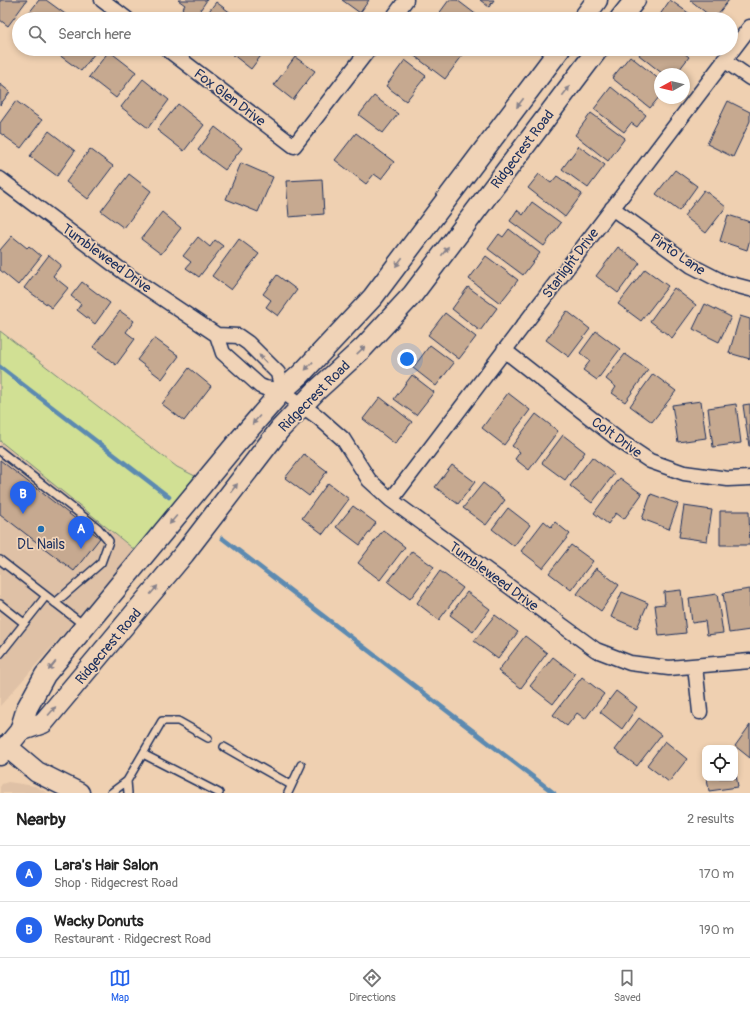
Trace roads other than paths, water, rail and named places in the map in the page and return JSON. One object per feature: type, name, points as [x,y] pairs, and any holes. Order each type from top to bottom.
[{"type":"main road","points":[[588,12],[597,0]]},
{"type":"main road","points":[[626,12],[635,0]]},
{"type":"main road","name":"Ridgecrest Road","points":[[3,751],[20,731],[27,708],[45,676],[235,445],[282,391],[301,374],[373,297],[555,56]]},
{"type":"main road","name":"Ridgecrest Road","points":[[20,731],[42,723],[184,554],[280,429],[363,348],[413,294],[593,56]]},
{"type":"main road","points":[[3,751],[37,772],[79,793]]},
{"type":"street","points":[[102,0],[118,12]]},
{"type":"street","points":[[397,12],[406,0]]},
{"type":"street","name":"Starlight Drive","points":[[738,42],[750,27]]},
{"type":"street","name":"Fox Glen Drive","points":[[176,56],[294,146],[363,56]]},
{"type":"street","name":"Starlight Drive","points":[[391,500],[727,56]]},
{"type":"street","points":[[724,60],[750,78]]},
{"type":"street","name":"Tumbleweed Drive","points":[[0,179],[129,276],[217,335],[223,353],[247,374],[265,388],[282,391],[318,417],[343,439],[369,480],[391,500],[596,650],[630,663],[669,668],[750,661]]},
{"type":"street","name":"Pinto Lane","points":[[612,208],[692,266],[723,282],[750,289]]},
{"type":"street","points":[[217,335],[238,336],[248,343],[278,373],[282,391]]},
{"type":"street","name":"Colt Drive","points":[[504,350],[620,441],[650,460],[684,473],[728,479],[750,478]]},
{"type":"street","points":[[695,666],[700,712]]},
{"type":"lane","points":[[0,451],[98,528],[108,541],[101,563],[55,603]]},
{"type":"lane","points":[[0,560],[55,603],[81,632]]},
{"type":"lane","points":[[0,654],[46,596]]},
{"type":"lane","points":[[0,604],[24,623]]},
{"type":"lane","points":[[111,793],[127,781],[162,721],[178,721],[208,738]]},
{"type":"lane","points":[[224,747],[291,785]]},
{"type":"lane","points":[[143,754],[219,793]]},
{"type":"lane","points":[[288,793],[301,765]]},
{"type":"lane","points":[[127,781],[128,793]]},
{"type":"waterway","points":[[0,367],[169,497]]},
{"type":"waterway","points":[[222,538],[554,793]]},
{"type":"place","name":"Wacky Donuts","points":[[23,514]]},
{"type":"place","name":"DL Nails","points":[[41,529]]},
{"type":"place","name":"Lara's Hair Salon","points":[[81,549]]}]
